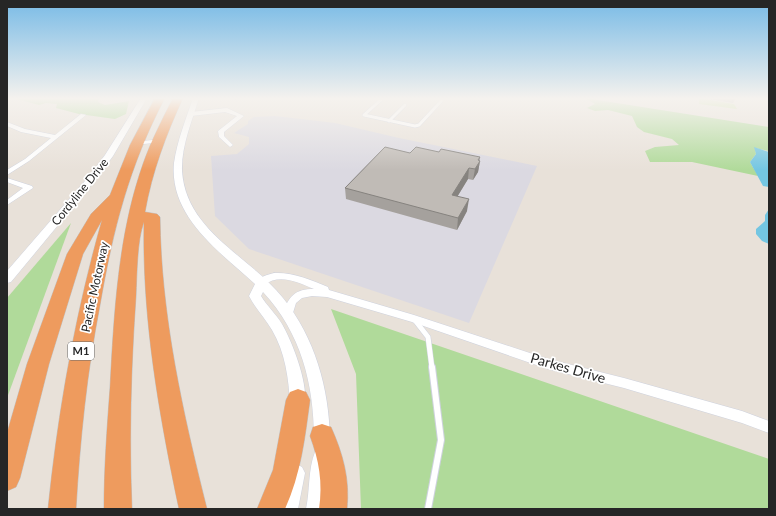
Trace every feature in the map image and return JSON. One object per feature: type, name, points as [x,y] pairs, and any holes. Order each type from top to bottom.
[{"type":"highway","name":"Pacific Motorway","points":[[62,509],[73,401],[84,335],[101,252],[116,196],[137,143],[148,122]]},
{"type":"highway","points":[[118,509],[117,482],[123,337],[136,217],[150,166],[166,122]]},
{"type":"highway","points":[[7,478],[38,364],[75,254],[96,217],[116,196]]},
{"type":"highway","points":[[136,217],[152,217],[152,277],[161,341],[171,403],[194,506]]},
{"type":"highway","points":[[271,509],[278,497],[287,467],[298,400]]},
{"type":"highway","points":[[322,436],[329,451],[334,470],[335,490],[333,509]]},
{"type":"street","points":[[7,174],[75,122]]},
{"type":"street","name":"Cordyline Drive","points":[[7,279],[94,176],[109,156],[129,122]]},
{"type":"street","points":[[189,122],[181,149],[178,172],[184,197],[196,221],[218,245],[279,300],[301,336],[311,362],[320,403],[322,436],[318,495],[315,509]]},
{"type":"street","points":[[230,145],[221,136],[221,131],[233,122]]},
{"type":"street","points":[[7,124],[23,131],[57,137]]},
{"type":"street","points":[[7,180],[29,188],[7,203]]},
{"type":"street","name":"Parkes Drive","points":[[261,283],[269,277],[287,277],[369,305]]},
{"type":"street","points":[[261,283],[255,296],[272,319],[284,342],[292,367],[298,400],[300,443],[289,509]]},
{"type":"street","name":"Parkes Drive","points":[[288,313],[293,299],[299,295],[309,292],[327,293],[414,318],[548,364],[742,417],[769,427]]},
{"type":"lane","points":[[395,122],[417,126],[421,122]]},
{"type":"lane","points":[[137,143],[159,141]]},
{"type":"lane","points":[[414,318],[428,337],[440,440],[436,474],[428,509]]},
{"type":"shaded area","points":[[248,122],[335,123],[399,138],[537,166],[469,323],[249,249],[215,216],[211,156],[237,154],[249,144],[249,137],[234,133],[248,124]]},
{"type":"green space","points":[[635,122],[738,122],[769,127],[769,151],[755,148],[756,154],[750,162],[758,176],[692,162],[650,162],[645,151],[655,147],[679,145],[672,139],[644,132],[637,127]]},
{"type":"green space","points":[[71,223],[7,398],[7,298]]},
{"type":"green space","points":[[331,309],[769,459],[769,509],[361,509],[356,374]]},
{"type":"water","points":[[754,147],[769,152],[769,187],[763,186],[750,162],[756,154]]},
{"type":"water","points":[[769,209],[769,244],[762,241],[756,234],[756,229],[765,221],[765,215]]},
{"type":"building","points":[[385,147],[410,153],[416,147],[439,152],[441,149],[480,157],[478,160],[480,161],[475,169],[469,168],[452,195],[469,199],[458,218],[345,188]]}]
